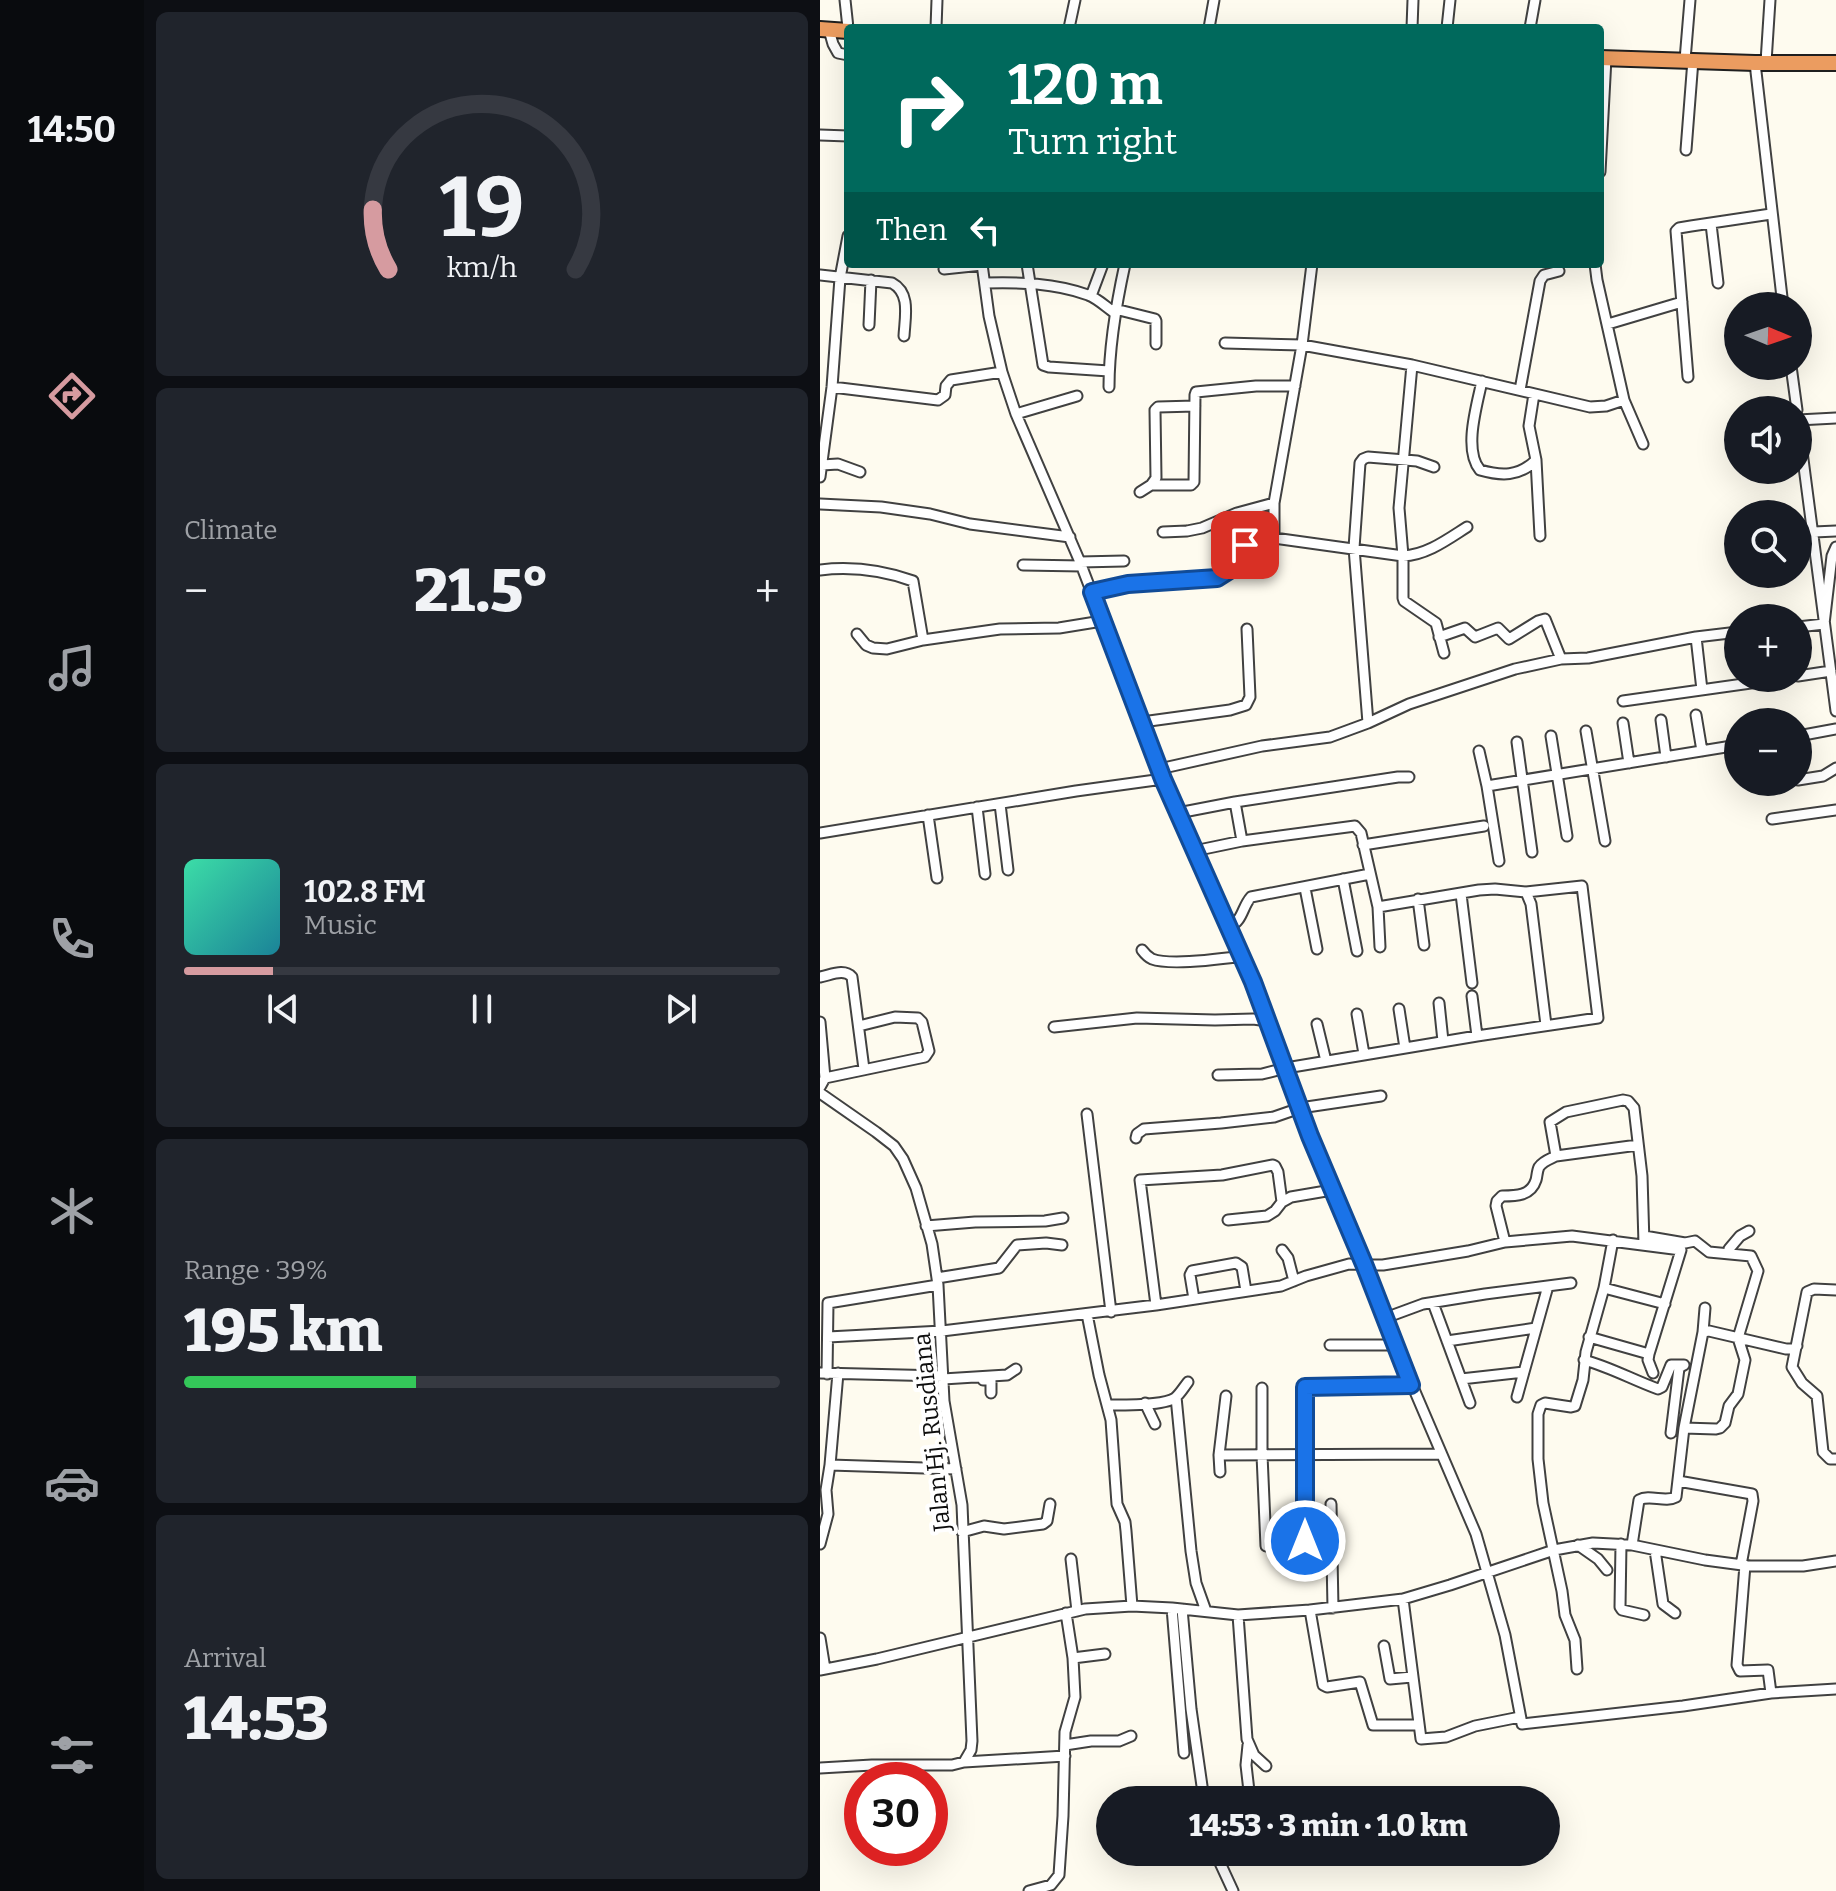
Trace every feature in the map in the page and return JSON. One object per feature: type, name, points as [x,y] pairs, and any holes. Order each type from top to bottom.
[{"type":"highway","points":[[1604,58],[1836,63]]},
{"type":"street","points":[[845,0],[847,24]]},
{"type":"street","points":[[936,24],[937,0]]},
{"type":"street","points":[[1070,24],[1075,0]]},
{"type":"street","points":[[1210,24],[1214,0]]},
{"type":"street","points":[[1412,24],[1413,0]]},
{"type":"street","points":[[1447,24],[1450,0]]},
{"type":"street","points":[[1531,24],[1535,0]]},
{"type":"street","points":[[1686,150],[1690,0]]},
{"type":"street","points":[[1770,0],[1760,62],[1771,214],[1781,292]]},
{"type":"street","points":[[825,30],[838,53],[844,54]]},
{"type":"street","points":[[820,135],[844,136]]},
{"type":"street","points":[[1688,377],[1676,231],[1679,228],[1771,214]]},
{"type":"street","points":[[1711,224],[1718,283]]},
{"type":"street","points":[[820,477],[824,417],[832,387],[844,257]]},
{"type":"street","points":[[944,269],[954,268]]},
{"type":"street","points":[[982,268],[989,316],[1016,414],[1081,564],[1163,779],[1242,956],[1411,1385],[1476,1534],[1505,1635],[1522,1724],[1771,1693],[1836,1689]]},
{"type":"street","points":[[1028,268],[1043,365],[1109,371]]},
{"type":"street","points":[[1091,296],[1102,268]]},
{"type":"street","points":[[1109,387],[1115,311],[1124,268]]},
{"type":"street","points":[[1274,538],[1274,503],[1302,345],[1312,268]]},
{"type":"street","points":[[1596,268],[1624,400],[1643,444]]},
{"type":"street","points":[[1520,390],[1540,281],[1544,275],[1559,271]]},
{"type":"street","points":[[820,275],[898,286],[905,299],[904,336]]},
{"type":"street","points":[[869,325],[871,280]]},
{"type":"street","points":[[985,283],[1031,282],[1091,296],[1115,311],[1155,319],[1156,344]]},
{"type":"street","points":[[1608,324],[1682,302]]},
{"type":"street","points":[[1225,343],[1302,345],[1412,365],[1590,407],[1624,400]]},
{"type":"street","points":[[1412,365],[1399,508],[1404,601],[1434,620],[1444,653]]},
{"type":"street","points":[[832,387],[941,400],[951,380],[1002,372]]},
{"type":"street","points":[[1482,381],[1472,437],[1475,465],[1480,470],[1511,475],[1536,460]]},
{"type":"street","points":[[1151,485],[1191,485],[1194,482],[1195,393],[1256,386],[1295,386]]},
{"type":"street","points":[[1534,394],[1529,426],[1536,460],[1540,536]]},
{"type":"street","points":[[1016,414],[1077,396]]},
{"type":"street","points":[[1140,492],[1156,478],[1155,410],[1158,407],[1195,406]]},
{"type":"street","points":[[1812,420],[1836,418]]},
{"type":"street","points":[[1368,723],[1354,548],[1360,463],[1368,457],[1417,461],[1434,467]]},
{"type":"street","points":[[822,465],[838,464],[860,472]]},
{"type":"street","points":[[1807,484],[1836,711]]},
{"type":"street","points":[[1163,532],[1202,528],[1237,513],[1274,503]]},
{"type":"street","points":[[820,504],[881,507],[970,524],[1070,537]]},
{"type":"street","points":[[1092,592],[1128,584],[1217,578],[1228,571],[1245,545],[1254,541],[1274,538],[1413,556],[1438,546],[1467,527]]},
{"type":"street","points":[[1814,532],[1836,531]]},
{"type":"street","points":[[1824,624],[1832,556],[1836,547]]},
{"type":"street","points":[[1023,565],[1124,561]]},
{"type":"street","points":[[820,570],[867,569],[913,581],[923,640]]},
{"type":"street","points":[[1439,637],[1465,628],[1477,637],[1498,628],[1510,639],[1545,619],[1561,659]]},
{"type":"street","points":[[857,634],[866,645],[887,649],[923,640],[1000,629],[1059,628],[1102,621]]},
{"type":"street","points":[[1812,625],[1824,624]]},
{"type":"street","points":[[1142,722],[1246,705],[1250,697],[1247,629]]},
{"type":"street","points":[[1159,769],[1262,746],[1330,737],[1409,704],[1515,669],[1724,634]]},
{"type":"street","points":[[1696,637],[1702,690]]},
{"type":"street","points":[[1812,674],[1831,671]]},
{"type":"street","points":[[1623,701],[1724,687]]},
{"type":"street","points":[[1696,715],[1702,751]]},
{"type":"street","points":[[1661,720],[1666,757]]},
{"type":"street","points":[[1623,723],[1629,763]]},
{"type":"street","points":[[1812,733],[1836,729]]},
{"type":"street","points":[[1586,731],[1605,841]]},
{"type":"street","points":[[1551,736],[1567,836]]},
{"type":"street","points":[[1517,742],[1532,852]]},
{"type":"street","points":[[1487,786],[1724,747]]},
{"type":"street","points":[[1479,751],[1499,861]]},
{"type":"street","points":[[1812,778],[1823,776],[1836,768]]},
{"type":"street","points":[[1178,813],[1409,777]]},
{"type":"street","points":[[820,833],[1163,779]]},
{"type":"street","points":[[1235,802],[1242,841]]},
{"type":"street","points":[[1000,804],[1008,870]]},
{"type":"street","points":[[977,807],[985,874]]},
{"type":"street","points":[[1772,819],[1836,810]]},
{"type":"street","points":[[928,815],[937,878]]},
{"type":"street","points":[[1194,851],[1242,841],[1355,826],[1361,833],[1378,907],[1380,947]]},
{"type":"street","points":[[1363,845],[1484,826]]},
{"type":"street","points":[[1229,927],[1239,921],[1251,897],[1370,874]]},
{"type":"street","points":[[1343,879],[1357,951]]},
{"type":"street","points":[[1218,1075],[1262,1074],[1364,1054],[1598,1018],[1582,886],[1526,892],[1495,889],[1378,907]]},
{"type":"street","points":[[1305,888],[1317,949]]},
{"type":"street","points":[[1526,892],[1533,915],[1546,1025]]},
{"type":"street","points":[[1461,894],[1472,983]]},
{"type":"street","points":[[1418,899],[1424,945]]},
{"type":"street","points":[[1142,950],[1154,959],[1173,961],[1242,956]]},
{"type":"street","points":[[820,977],[844,972],[852,977],[864,1069]]},
{"type":"street","points":[[1472,996],[1477,1036]]},
{"type":"street","points":[[1439,1003],[1443,1041]]},
{"type":"street","points":[[1399,1009],[1405,1048]]},
{"type":"street","points":[[1357,1014],[1364,1054]]},
{"type":"street","points":[[825,1078],[925,1057],[929,1051],[922,1022],[914,1016],[895,1017],[859,1026]]},
{"type":"street","points":[[1054,1027],[1137,1018],[1268,1021]]},
{"type":"street","points":[[820,1022],[825,1078],[820,1090]]},
{"type":"street","points":[[1317,1024],[1326,1061]]},
{"type":"street","name":"Jalan Hj. Rusdiana","points":[[820,1090],[894,1146],[911,1173],[932,1244],[942,1331],[944,1401],[962,1505],[972,1741],[964,1762]]},
{"type":"street","points":[[1136,1138],[1144,1129],[1274,1117],[1300,1108],[1381,1096]]},
{"type":"street","points":[[1556,1156],[1550,1124],[1552,1119],[1566,1112],[1628,1101],[1634,1108],[1642,1176],[1644,1240]]},
{"type":"street","points":[[1087,1114],[1111,1312]]},
{"type":"street","points":[[1505,1242],[1497,1201],[1502,1196],[1528,1192],[1535,1184],[1542,1164],[1556,1156],[1638,1145]]},
{"type":"street","points":[[1153,1306],[1140,1180],[1222,1175],[1273,1165],[1278,1172],[1282,1202]]},
{"type":"street","points":[[1228,1220],[1267,1216],[1291,1197],[1332,1190]]},
{"type":"street","points":[[926,1226],[1063,1218]]},
{"type":"street","points":[[1730,1253],[1734,1242],[1749,1231]]},
{"type":"street","points":[[828,1337],[942,1331],[1111,1312],[1281,1286],[1349,1264],[1383,1265],[1505,1242],[1572,1236],[1685,1243],[1695,1241],[1709,1252],[1751,1256],[1758,1271],[1738,1338],[1745,1362],[1738,1394],[1729,1406],[1725,1423],[1716,1429],[1684,1428]]},
{"type":"street","points":[[1577,1669],[1575,1640],[1565,1615],[1543,1503],[1538,1459],[1538,1414],[1545,1403],[1575,1406],[1613,1240]]},
{"type":"street","points":[[1644,1240],[1681,1250],[1649,1354],[1653,1373]]},
{"type":"street","points":[[820,1544],[828,1514],[826,1490],[830,1465],[828,1337],[823,1305],[999,1268],[1017,1245],[1062,1245]]},
{"type":"street","points":[[1282,1250],[1288,1258],[1294,1281]]},
{"type":"street","points":[[1194,1299],[1192,1271],[1236,1263],[1242,1267],[1246,1291]]},
{"type":"street","points":[[1385,1318],[1423,1304],[1571,1283]]},
{"type":"street","points":[[1517,1397],[1548,1286]]},
{"type":"street","points":[[1604,1288],[1665,1304]]},
{"type":"street","points":[[1836,1290],[1814,1289],[1807,1292],[1792,1367],[1802,1383],[1817,1396],[1823,1452],[1830,1459],[1836,1459]]},
{"type":"street","points":[[1433,1303],[1470,1403]]},
{"type":"street","points":[[1644,1615],[1621,1610],[1620,1607],[1627,1545],[1639,1500],[1645,1497],[1675,1499],[1705,1308]]},
{"type":"street","points":[[1087,1314],[1113,1431],[1117,1504],[1125,1522],[1132,1606]]},
{"type":"street","points":[[1447,1341],[1536,1328]]},
{"type":"street","points":[[1703,1332],[1786,1349],[1797,1346]]},
{"type":"street","points":[[1589,1337],[1649,1354]]},
{"type":"street","points":[[1330,1345],[1395,1345]]},
{"type":"street","points":[[1584,1360],[1613,1368],[1630,1379],[1658,1389],[1662,1387],[1671,1365],[1696,1367]]},
{"type":"street","points":[[1671,1433],[1679,1368],[1684,1365]]},
{"type":"street","points":[[943,1379],[1007,1375],[1016,1369]]},
{"type":"street","points":[[1461,1379],[1524,1372]]},
{"type":"street","points":[[828,1373],[991,1380],[991,1393]]},
{"type":"street","points":[[1107,1405],[1169,1400],[1188,1382]]},
{"type":"street","points":[[1305,1541],[1305,1387],[1411,1385]]},
{"type":"street","points":[[1262,1388],[1266,1546]]},
{"type":"street","points":[[1220,1472],[1226,1396]]},
{"type":"street","points":[[1169,1400],[1196,1583],[1204,1611]]},
{"type":"street","points":[[1145,1403],[1155,1424]]},
{"type":"street","points":[[1219,1455],[1441,1454]]},
{"type":"street","points":[[830,1465],[956,1469]]},
{"type":"street","points":[[1678,1481],[1752,1494],[1736,1662],[1740,1671],[1768,1670],[1771,1693]]},
{"type":"street","points":[[962,1532],[984,1526],[1004,1529],[1043,1524],[1047,1521],[1050,1504]]},
{"type":"street","points":[[1331,1504],[1333,1608]]},
{"type":"street","points":[[820,1638],[822,1669],[1077,1611],[1132,1606],[1238,1615],[1333,1608],[1403,1599],[1554,1550],[1593,1543],[1627,1545],[1743,1565],[1803,1566],[1836,1561]]},
{"type":"street","points":[[1578,1545],[1598,1559],[1607,1570]]},
{"type":"street","points":[[1655,1550],[1663,1604],[1675,1613]]},
{"type":"street","points":[[1071,1559],[1077,1611]]},
{"type":"street","points":[[1403,1599],[1421,1739],[1446,1737],[1475,1726],[1520,1717]]},
{"type":"street","points":[[1180,1608],[1184,1753]]},
{"type":"street","points":[[1180,1608],[1202,1786]]},
{"type":"street","points":[[1310,1610],[1323,1685],[1360,1682],[1373,1725],[1418,1725]]},
{"type":"street","points":[[1029,1891],[1051,1885],[1059,1875],[1066,1723],[1075,1697],[1066,1613]]},
{"type":"street","points":[[1238,1615],[1248,1786]]},
{"type":"street","points":[[1384,1646],[1390,1679],[1412,1677]]},
{"type":"street","points":[[1073,1658],[1105,1654]]},
{"type":"street","points":[[1065,1745],[1119,1741],[1131,1736]]},
{"type":"street","points":[[1248,1745],[1266,1766]]},
{"type":"street","points":[[820,1768],[952,1765],[1065,1756]]},
{"type":"street","points":[[1221,1866],[1233,1891]]},
{"type":"route","points":[[1245,545],[1228,571],[1217,578],[1128,584],[1092,592],[1163,779],[1253,982],[1310,1136],[1411,1385],[1305,1387],[1305,1541]]}]
